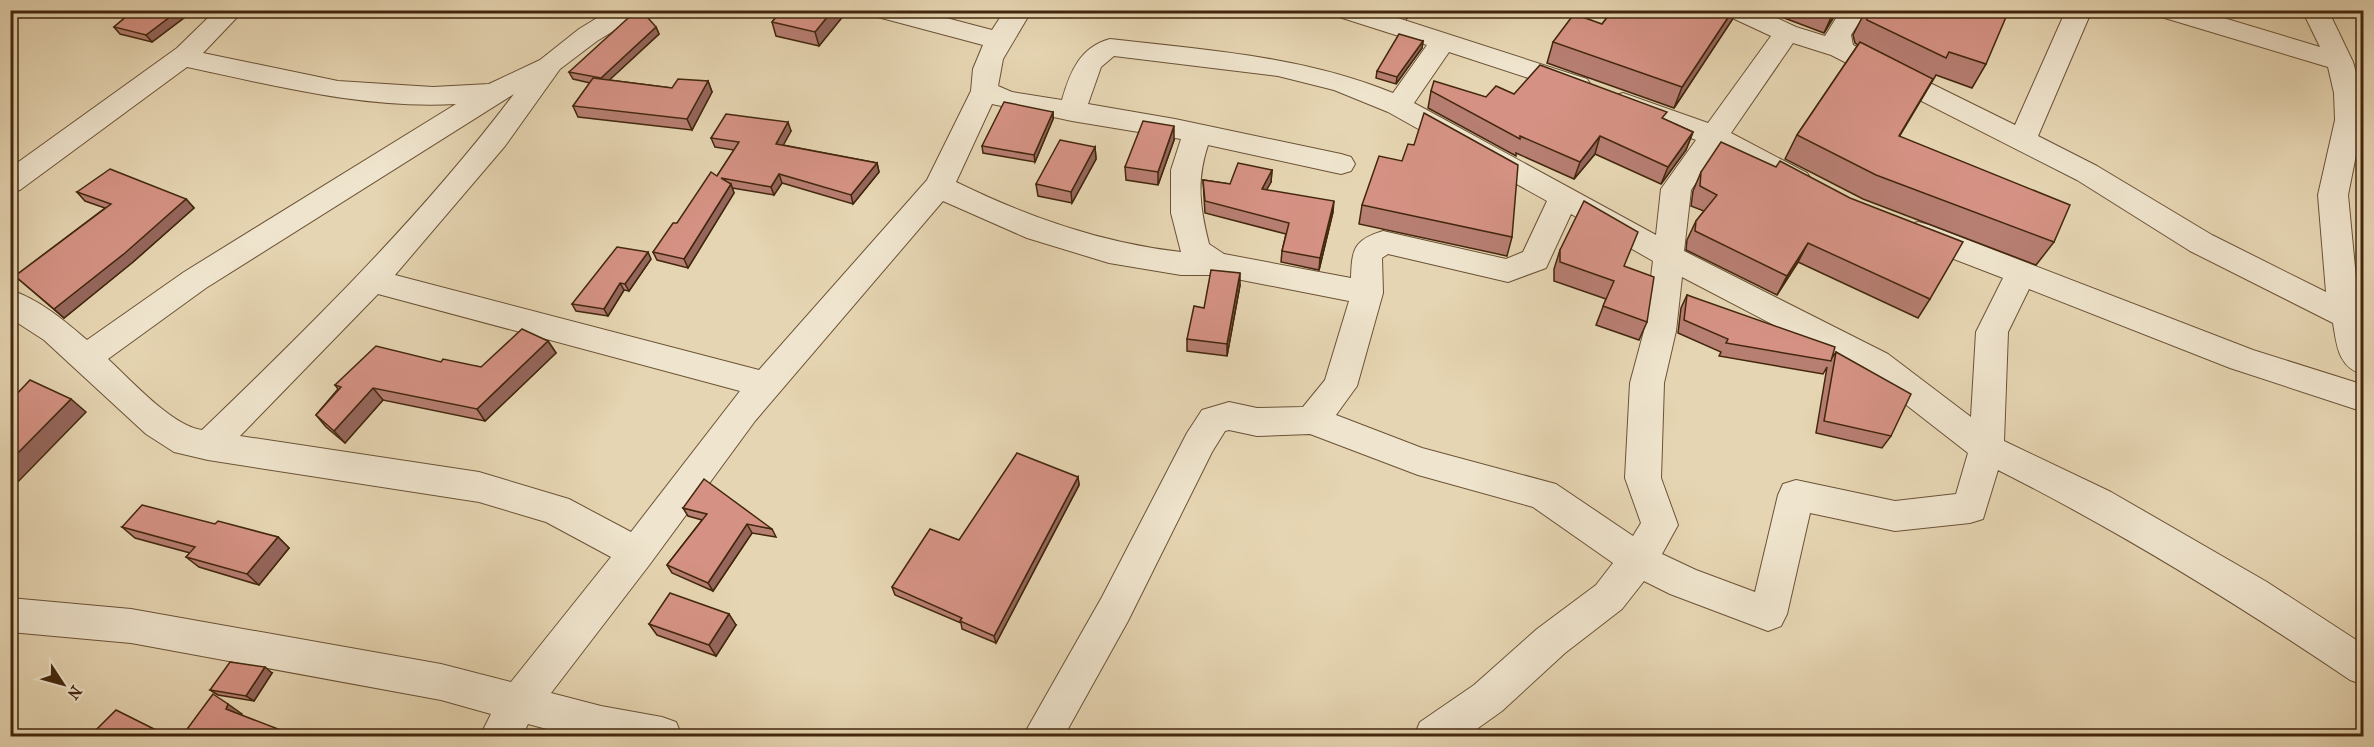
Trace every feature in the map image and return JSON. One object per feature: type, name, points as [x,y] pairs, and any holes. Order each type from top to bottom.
[{"type":"street","points":[[10,183],[182,57],[211,32],[231,10]]},
{"type":"street","points":[[85,358],[195,280],[494,93],[551,63],[588,35],[629,10]]},
{"type":"street","points":[[883,10],[958,20],[997,40]]},
{"type":"street","points":[[500,736],[519,703],[765,385],[939,186],[952,162],[967,122],[986,91],[983,79],[997,40],[1019,10]]},
{"type":"street","points":[[1345,10],[1555,77],[1714,136],[1820,191]]},
{"type":"street","points":[[1398,106],[1433,37],[1441,10]]},
{"type":"street","points":[[1737,10],[1787,33],[1840,49],[2022,140],[2087,173],[2201,243],[2348,317]]},
{"type":"street","points":[[1840,49],[1838,35],[1854,10]]},
{"type":"street","points":[[2022,140],[2079,10]]},
{"type":"street","points":[[2167,10],[2340,62]]},
{"type":"street","points":[[2315,10],[2340,62],[2348,93],[2349,120],[2333,195],[2341,288],[2355,354],[2364,362]]},
{"type":"street","points":[[1434,736],[1488,698],[1551,641],[1609,597],[1638,560],[1660,525],[1642,478],[1647,383],[1660,331],[1676,189],[1787,33]]},
{"type":"street","points":[[1072,112],[1087,65],[1098,51],[1110,47],[1278,67],[1343,83],[1398,106],[1669,256],[1876,363],[1987,448],[2098,503],[2254,594],[2364,667]]},
{"type":"street","points":[[182,57],[338,90],[433,96],[494,93]]},
{"type":"street","points":[[208,446],[333,324],[372,281],[495,139],[551,63]]},
{"type":"street","points":[[986,91],[1006,100],[1197,134],[1341,164]]},
{"type":"street","points":[[1197,134],[1185,170],[1186,213],[1195,250],[1216,264]]},
{"type":"street","points":[[939,186],[1065,241],[1186,265],[1216,264],[1367,293]]},
{"type":"street","points":[[1312,420],[1340,386],[1367,293],[1367,253],[1383,242],[1508,271],[1536,260],[1564,197]]},
{"type":"street","points":[[1896,225],[2242,359],[2364,399]]},
{"type":"street","points":[[2336,225],[2364,240]]},
{"type":"street","points":[[1043,736],[1104,628],[1199,443],[1214,420],[1229,416],[1257,422],[1312,420],[1418,461],[1544,495],[1638,560],[1683,582],[1768,614],[1796,495],[1895,516],[1970,508],[1987,448],[1992,332],[2022,273]]},
{"type":"street","points":[[372,281],[765,385]]},
{"type":"street","points":[[10,302],[55,332],[158,424],[186,442],[232,447],[479,487],[556,510],[637,553]]},
{"type":"street","points":[[10,615],[131,626],[441,682],[602,725],[662,736]]},
{"type":"building","points":[[134,10],[179,10],[146,35],[114,27]]},
{"type":"building","points":[[637,10],[641,10],[656,27],[601,78],[569,72]]},
{"type":"building","points":[[782,10],[833,10],[815,32],[772,22]]},
{"type":"building","points":[[1613,10],[1733,10],[1682,87],[1553,42],[1574,14],[1602,24]]},
{"type":"building","points":[[1866,10],[2009,10],[1986,64],[1949,52],[1946,58],[1867,20]]},
{"type":"building","points":[[1399,34],[1423,41],[1397,77],[1377,71]]},
{"type":"building","points":[[1860,42],[1933,79],[1899,136],[2070,205],[2054,242],[1876,175],[1797,135]]},
{"type":"building","points":[[1540,65],[1667,112],[1662,118],[1693,132],[1668,167],[1600,136],[1580,162],[1520,136],[1520,139],[1431,91],[1434,81],[1486,97],[1496,86],[1514,94]]},
{"type":"building","points":[[593,78],[672,88],[678,79],[708,81],[687,119],[573,106]]},
{"type":"building","points":[[1004,102],[1053,112],[1034,155],[982,146]]},
{"type":"building","points":[[1424,113],[1518,165],[1512,237],[1362,205],[1379,156],[1402,161],[1408,144],[1414,145]]},
{"type":"building","points":[[726,114],[788,122],[776,144],[877,163],[851,195],[779,174],[771,187],[721,178],[731,184],[684,259],[653,252],[673,223],[677,223],[711,172],[717,176],[739,142],[711,138]]},
{"type":"building","points":[[1143,121],[1174,126],[1158,172],[1125,167]]},
{"type":"building","points":[[1060,140],[1095,147],[1071,192],[1036,184]]},
{"type":"building","points":[[1721,142],[1776,167],[1780,161],[1850,198],[1963,242],[1930,299],[1808,243],[1787,276],[1695,231],[1696,221],[1717,195],[1700,186],[1701,172]]},
{"type":"building","points":[[1238,163],[1272,170],[1262,189],[1334,201],[1320,258],[1282,251],[1289,223],[1205,201],[1203,180],[1230,184]]},
{"type":"building","points":[[110,169],[186,199],[125,253],[54,309],[15,276],[111,204],[77,192]]},
{"type":"building","points":[[1584,201],[1638,232],[1624,266],[1654,277],[1647,322],[1603,306],[1614,281],[1560,262],[1560,250]]},
{"type":"building","points":[[617,247],[648,252],[625,284],[620,283],[604,309],[572,304]]},
{"type":"building","points":[[1211,270],[1240,273],[1227,344],[1187,339],[1194,306],[1204,308]]},
{"type":"building","points":[[1687,295],[1835,347],[1831,361],[1726,343],[1728,339],[1684,320]]},
{"type":"building","points":[[522,329],[548,341],[477,409],[373,388],[334,431],[316,415],[341,387],[335,385],[376,346],[441,362],[443,359],[481,367]]},
{"type":"building","points":[[1836,352],[1911,394],[1891,436],[1824,421]]},
{"type":"building","points":[[30,380],[71,399],[10,461],[10,401]]},
{"type":"building","points":[[1017,453],[1078,477],[994,636],[960,621],[962,618],[892,587],[930,529],[959,540]]},
{"type":"building","points":[[704,479],[772,529],[747,524],[708,583],[667,565],[707,514],[683,508]]},
{"type":"building","points":[[142,505],[215,524],[218,521],[278,537],[247,574],[186,557],[195,547],[122,527]]},
{"type":"building","points":[[670,593],[729,614],[709,645],[649,624]]},
{"type":"building","points":[[230,662],[265,667],[246,696],[210,690]]},
{"type":"building","points":[[213,694],[228,704],[226,709],[296,736],[182,736]]},
{"type":"building","points":[[116,710],[168,736],[98,736],[92,734]]}]
